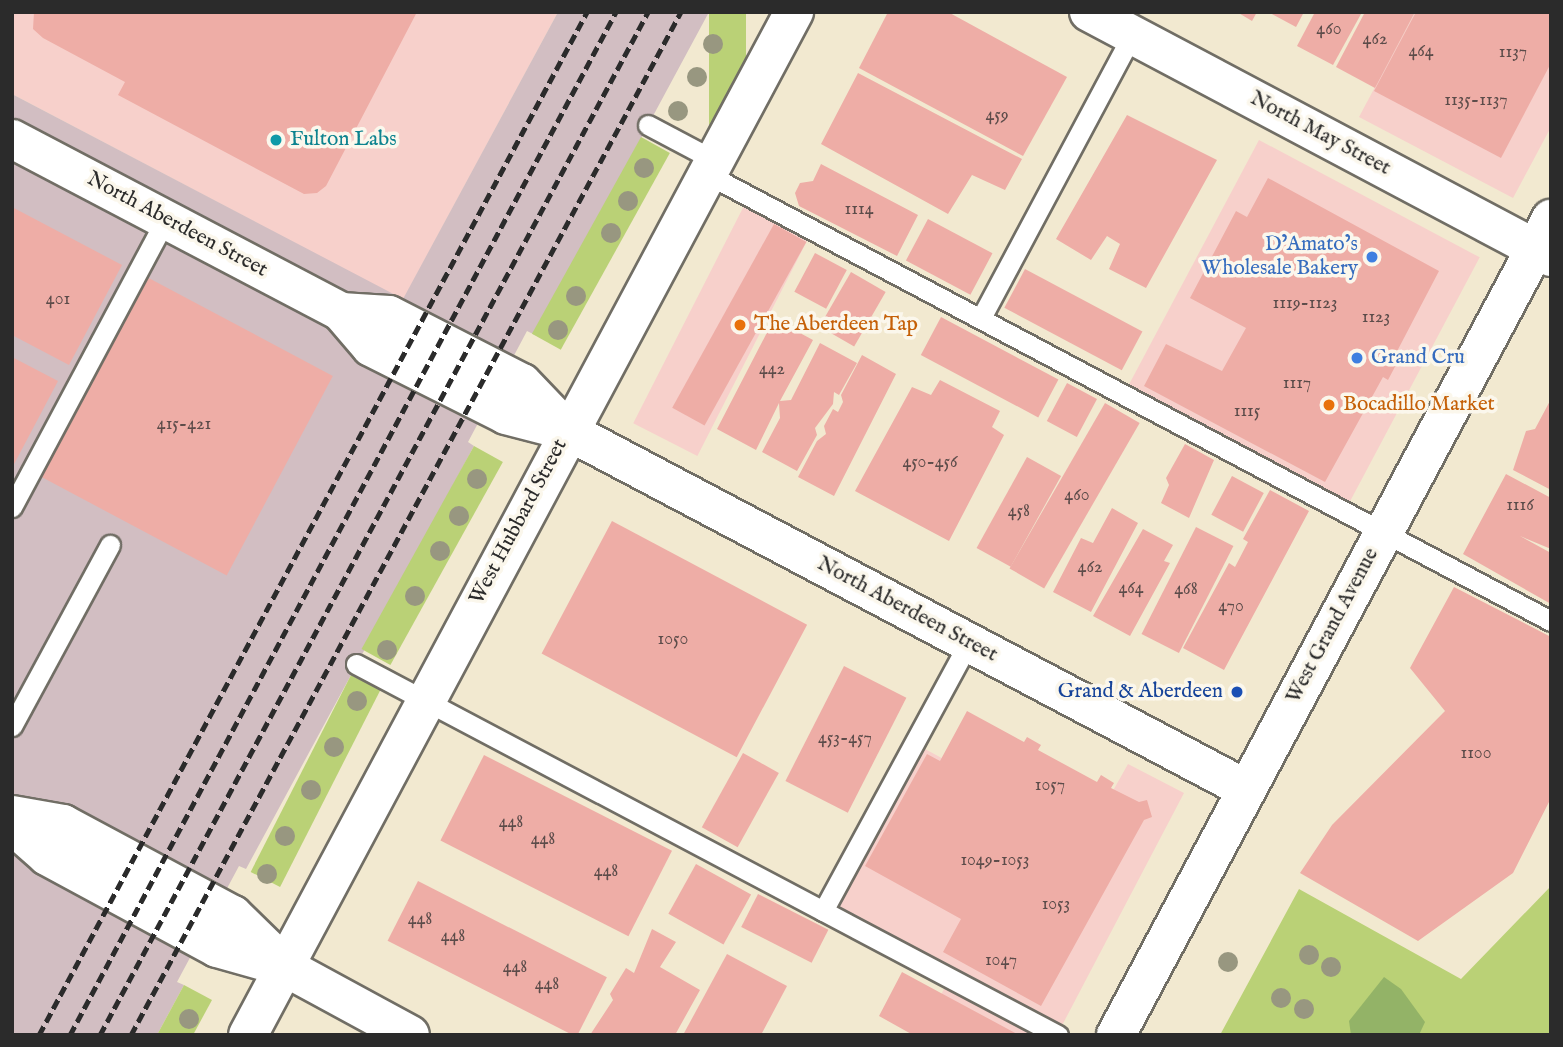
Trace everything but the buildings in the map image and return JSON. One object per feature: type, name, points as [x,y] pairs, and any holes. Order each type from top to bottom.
[{"type":"street","name":"West Hubbard Street","points":[[248,1035],[422,701],[794,12]]},
{"type":"street","name":"North May Street","points":[[1089,12],[1545,241]]},
{"type":"street","name":"North Aberdeen Street","points":[[12,139],[341,312],[389,315],[523,383],[568,431],[1247,789]]},
{"type":"street","name":"West Grand Avenue","points":[[1116,1035],[1383,531],[1545,241]]},
{"type":"street","points":[[12,815],[63,824],[233,915],[285,967]]},
{"type":"street","points":[[12,825],[47,856],[217,948],[285,967],[410,1035]]},
{"type":"lane","points":[[981,318],[1132,35]]},
{"type":"lane","points":[[648,125],[711,167],[981,318],[1551,621]]},
{"type":"lane","points":[[12,507],[166,219]]},
{"type":"lane","points":[[12,726],[110,545]]},
{"type":"lane","points":[[823,911],[969,642]]},
{"type":"lane","points":[[356,664],[1058,1035]]},
{"type":"shaded area","points":[[12,12],[558,12],[403,300],[12,94]]},
{"type":"shaded area","points":[[558,12],[709,12],[535,335],[527,331],[468,442],[474,446],[351,675],[246,869],[239,866],[177,982],[184,985],[157,1035],[12,1035],[12,94],[403,299]]},
{"type":"shaded area","points":[[1415,12],[1551,12],[1551,127],[1513,198],[1359,117]]},
{"type":"shaded area","points":[[1259,140],[1480,257],[1345,512],[1124,394]]},
{"type":"shaded area","points":[[749,196],[813,229],[697,456],[633,423]]},
{"type":"shaded area","points":[[914,743],[1087,837],[1128,764],[1184,793],[1057,1035],[919,1035],[950,978],[823,911]]},
{"type":"green space","points":[[709,12],[746,12],[746,129],[709,129]]},
{"type":"green space","points":[[641,137],[670,153],[561,350],[532,334]]},
{"type":"green space","points":[[474,446],[503,462],[390,665],[362,649]]},
{"type":"green space","points":[[351,675],[380,690],[280,887],[251,872]]},
{"type":"green space","points":[[1551,886],[1551,1035],[1220,1035],[1299,889],[1461,979]]},
{"type":"green space","points":[[1384,977],[1401,989],[1425,1022],[1419,1035],[1351,1035],[1349,1021]]},
{"type":"green space","points":[[184,985],[212,1000],[193,1035],[157,1035]]},
{"type":"railway","points":[[39,1035],[587,12]]},
{"type":"railway","points":[[70,1035],[616,12]]},
{"type":"railway","points":[[100,1035],[648,12]]},
{"type":"railway","points":[[131,1035],[681,12]]},
{"type":"place","name":"Fulton Labs","points":[[276,140]]},
{"type":"place","name":"D’Amato’s Wholesale Bakery","points":[[1372,257]]},
{"type":"place","name":"The Aberdeen Tap","points":[[740,325]]},
{"type":"place","name":"Grand Cru","points":[[1357,358]]},
{"type":"place","name":"Bocadillo Market","points":[[1329,405]]},
{"type":"place","name":"Grand & Aberdeen","points":[[1237,692]]}]
